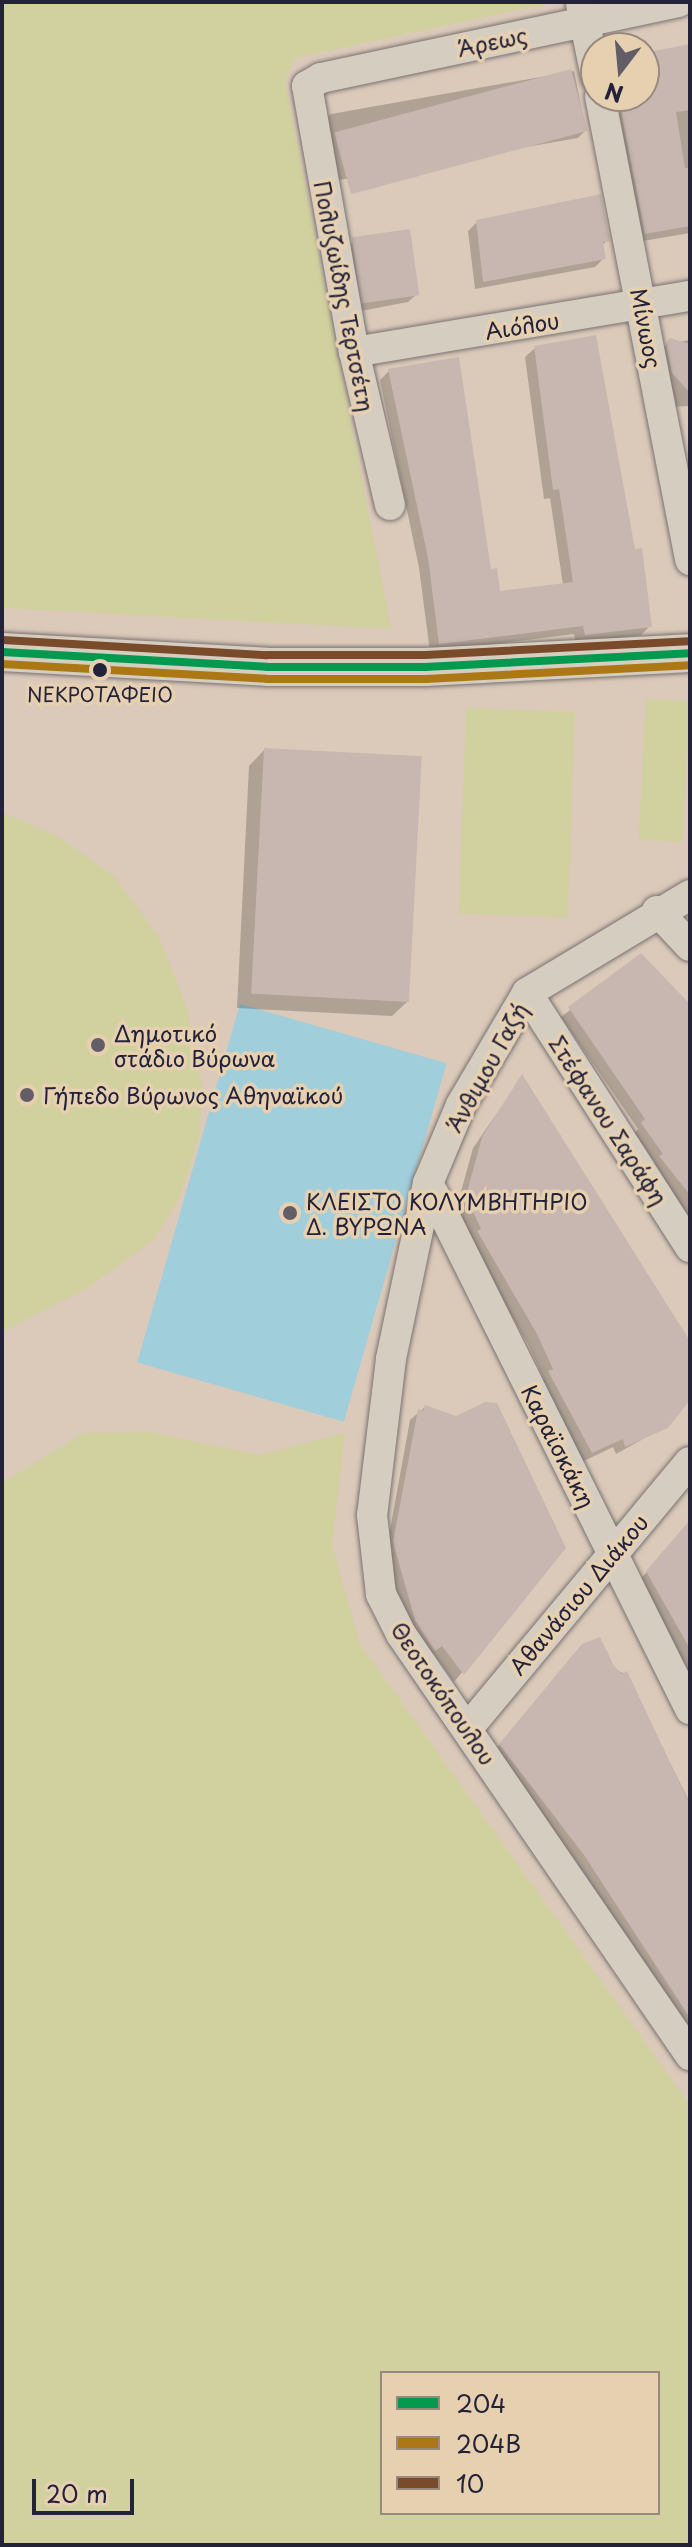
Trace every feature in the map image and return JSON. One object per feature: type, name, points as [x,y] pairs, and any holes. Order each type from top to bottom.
[{"type":"street","name":"Άρεως","points":[[307,86],[321,78],[582,11],[679,2]]},
{"type":"street","points":[[582,11],[586,32]]},
{"type":"street","name":"Πολυζωίδης Τερτσέτη","points":[[307,86],[354,352],[390,505]]},
{"type":"street","name":"Μίνωος","points":[[603,112],[643,304],[690,560]]},
{"type":"street","name":"Αιόλου","points":[[354,352],[690,296]]},
{"type":"street","points":[[2,652],[267,667],[425,667],[690,653]]},
{"type":"street","name":"Άνθιμου Γαζή","points":[[428,1183],[461,1105],[527,993],[657,911],[690,895]]},
{"type":"street","points":[[657,911],[690,946]]},
{"type":"street","name":"Στέφανου Σαράφη","points":[[527,993],[690,1247]]},
{"type":"street","name":"Καραϊσκάκη","points":[[428,1183],[690,1709]]},
{"type":"street","name":"Θεοτοκόπουλου","points":[[428,1183],[391,1359],[372,1515],[373,1555],[381,1594],[401,1634],[690,2055]]},
{"type":"street","name":"Αθανάσιου Διάκου","points":[[468,1728],[612,1551],[690,1462]]},
{"type":"green space","points":[[2,2],[556,2],[295,58],[285,81],[391,629],[2,608]]},
{"type":"green space","points":[[646,699],[690,701],[683,842],[639,840]]},
{"type":"green space","points":[[466,708],[575,712],[568,918],[459,914]]},
{"type":"green space","name":"Δημοτικό στάδιο Βύρωνα","points":[[2,812],[57,836],[113,875],[159,937],[186,1005],[202,1084],[200,1135],[179,1199],[154,1240],[87,1288],[2,1332]]},
{"type":"green space","points":[[149,1432],[260,1455],[345,1433],[332,1545],[360,1644],[690,2105],[690,2545],[2,2545],[2,1483],[84,1433]]},
{"type":"water","name":"ΚΛΕΙΣΤΟ ΚΟΛΥΜΒΗΤΗΡΙΟ Δ. ΒΥΡΩΝΑ","points":[[240,1004],[447,1063],[344,1422],[137,1363]]},
{"type":"building","points":[[690,44],[690,110],[676,112],[685,168],[690,168],[690,226],[645,234],[621,112],[660,112],[660,50]]},
{"type":"building","points":[[571,69],[580,112],[588,131],[351,194],[334,132]]},
{"type":"building","points":[[601,194],[610,241],[603,242],[606,259],[483,282],[476,220]]},
{"type":"building","points":[[410,229],[419,295],[361,304],[352,237]]},
{"type":"building","points":[[596,335],[635,549],[642,548],[652,627],[585,635],[583,626],[439,644],[428,558],[388,369],[459,357],[491,569],[497,568],[500,591],[573,582],[559,489],[553,490],[534,346]]},
{"type":"building","points":[[670,338],[690,344],[690,393],[672,373],[666,343]]},
{"type":"building","points":[[264,748],[422,756],[409,1002],[251,994]]},
{"type":"building","points":[[641,953],[690,1004],[690,1195],[659,1156],[663,1154],[641,1123],[645,1119],[568,1007]]},
{"type":"building","points":[[522,1074],[690,1341],[690,1400],[668,1428],[625,1447],[623,1439],[592,1453],[548,1371],[553,1369],[537,1334],[477,1231],[481,1229],[466,1196],[482,1137]]},
{"type":"building","points":[[485,1402],[497,1403],[566,1548],[464,1675],[442,1646],[435,1651],[415,1620],[393,1542],[418,1409],[423,1411],[425,1405],[456,1416]]},
{"type":"building","points":[[690,1520],[690,1649],[646,1571]]},
{"type":"building","points":[[600,1637],[614,1666],[622,1674],[627,1671],[690,1805],[690,2018],[584,1855],[499,1744],[582,1644]]},
{"type":"transit line","name":"10","points":[[3,640],[267,655],[425,655],[689,641]]},
{"type":"transit line","name":"204","points":[[2,652],[267,667],[425,667],[690,653]]},
{"type":"transit line","name":"204B","points":[[2,664],[267,679],[426,679],[690,665]]},
{"type":"place","name":"ΝΕΚΡΟΤΑΦΕΙΟ","points":[[100,670]]},
{"type":"place","name":"Δημοτικό στάδιο Βύρωνα","points":[[98,1045]]},
{"type":"place","name":"Γήπεδο Βύρωνος Αθηναϊκού","points":[[27,1095]]},
{"type":"place","name":"ΚΛΕΙΣΤΟ ΚΟΛΥΜΒΗΤΗΡΙΟ Δ. ΒΥΡΩΝΑ","points":[[290,1213]]}]
